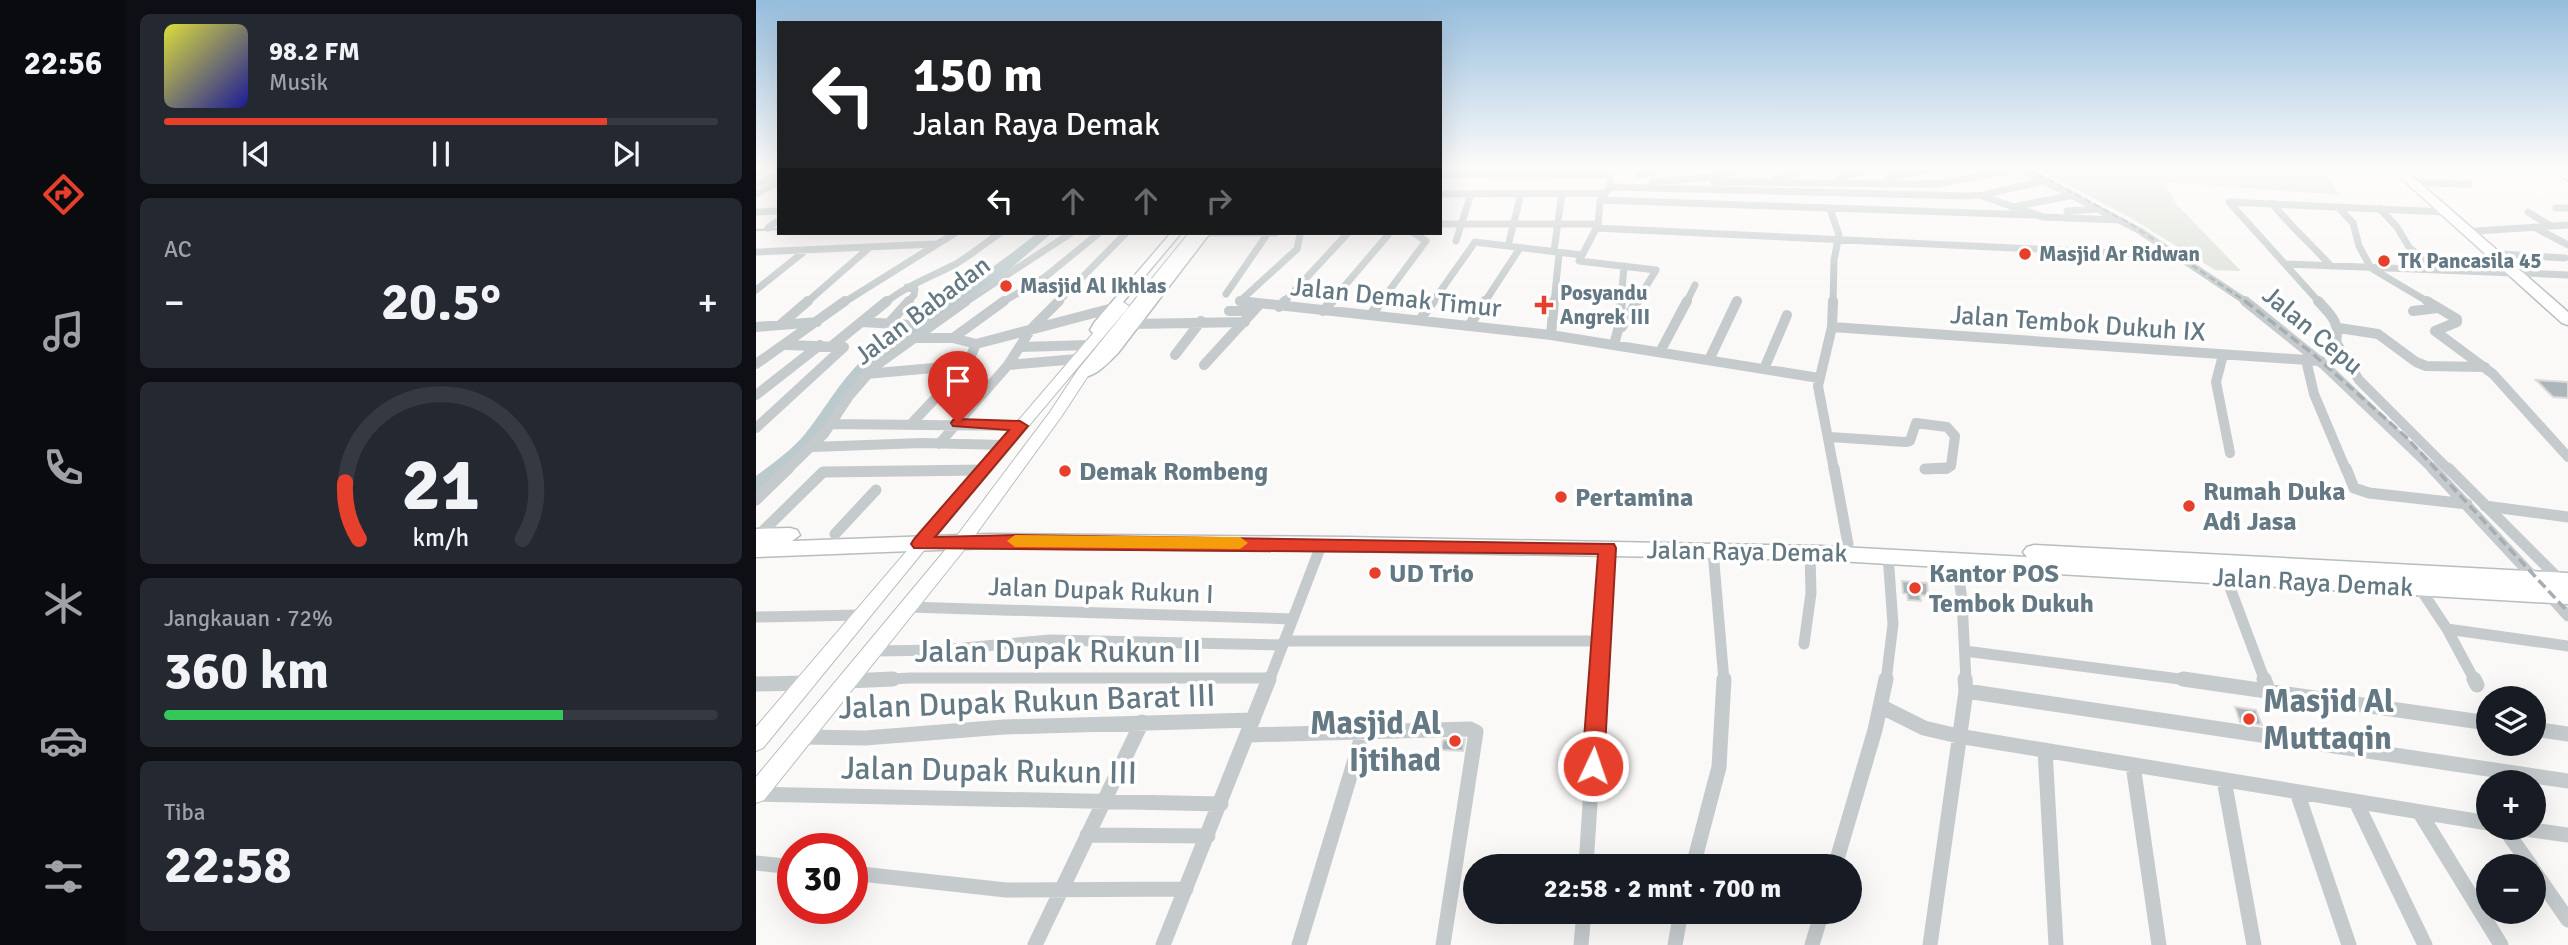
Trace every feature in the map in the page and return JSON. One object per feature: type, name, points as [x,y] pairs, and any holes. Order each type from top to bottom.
[{"type":"highway","points":[[2445,213],[2557,302],[2568,320]]},
{"type":"highway","points":[[2456,213],[2520,273]]},
{"type":"highway","name":"Jalan Raya Demak","points":[[757,541],[835,534],[925,538]]},
{"type":"highway","name":"Jalan Raya Demak","points":[[967,536],[1322,543],[1406,540],[1810,552],[2130,564],[2226,577],[2419,587],[2556,586]]},
{"type":"highway","name":"Jalan Raya Demak","points":[[757,541],[967,536],[1848,544],[2130,564],[2556,586]]},
{"type":"main road","points":[[1099,333],[1097,326],[1174,235]]},
{"type":"main road","points":[[756,793],[967,536],[1051,422],[1089,345],[1185,235]]},
{"type":"main road","points":[[756,742],[1020,426],[1079,367],[1193,235]]},
{"type":"main road","points":[[1079,367],[1098,366],[1203,235]]},
{"type":"street","points":[[1456,240],[1465,213]]},
{"type":"street","points":[[1508,246],[1516,213]]},
{"type":"street","points":[[1551,335],[1559,213]]},
{"type":"street","points":[[1581,258],[1597,226],[1600,213]]},
{"type":"street","points":[[1831,213],[1838,231],[1834,260],[1832,327],[1819,377],[1819,394],[1830,437],[1848,544]]},
{"type":"street","points":[[1969,213],[2123,220]]},
{"type":"street","points":[[2029,213],[2034,215]]},
{"type":"street","name":"Jalan Cepu","points":[[2110,213],[2182,256],[2267,316],[2321,361],[2395,428],[2467,504],[2556,586]]},
{"type":"street","points":[[2239,213],[2325,307],[2339,328],[2336,342],[2351,372],[2485,506],[2556,586],[2568,616]]},
{"type":"street","points":[[2280,213],[2291,228],[2306,238],[2331,266]]},
{"type":"street","points":[[2344,213],[2353,223],[2358,246],[2371,268],[2458,320],[2436,332],[2485,368],[2568,457]]},
{"type":"street","points":[[2384,213],[2397,227],[2409,247],[2434,270]]},
{"type":"street","points":[[2530,213],[2549,225]]},
{"type":"street","points":[[768,228],[777,221]]},
{"type":"street","points":[[1442,224],[1558,223],[1838,240],[2182,256]]},
{"type":"street","points":[[2476,231],[2568,225]]},
{"type":"street","points":[[2534,227],[2568,245]]},
{"type":"street","points":[[917,245],[928,235]]},
{"type":"street","points":[[756,364],[854,294],[952,235]]},
{"type":"street","points":[[833,345],[908,286],[942,268],[952,266],[997,235]]},
{"type":"street","name":"Jalan Babadan","points":[[756,500],[813,447],[866,374],[927,326],[1068,235]]},
{"type":"street","points":[[953,338],[1009,297],[1045,277],[1097,235]]},
{"type":"street","points":[[939,443],[1008,365],[1031,330],[1124,235]]},
{"type":"street","points":[[1226,294],[1267,235]]},
{"type":"street","points":[[1204,365],[1256,308],[1239,302],[1297,249],[1300,235]]},
{"type":"street","points":[[1279,307],[1346,235]]},
{"type":"street","points":[[1322,311],[1388,235]]},
{"type":"street","points":[[1371,315],[1426,241],[1417,235]]},
{"type":"street","points":[[1420,320],[1475,242],[1557,252],[1655,270],[1614,345]]},
{"type":"street","points":[[756,252],[936,244]]},
{"type":"street","points":[[780,325],[870,247]]},
{"type":"street","points":[[1469,326],[1520,248]]},
{"type":"street","points":[[756,290],[807,250]]},
{"type":"street","points":[[2502,254],[2565,258]]},
{"type":"street","points":[[2285,264],[2568,275]]},
{"type":"street","points":[[1622,327],[1620,293],[1624,266]]},
{"type":"street","points":[[1660,352],[1695,285]]},
{"type":"street","points":[[889,323],[914,295],[915,289],[908,286]]},
{"type":"street","points":[[1709,360],[1737,301]]},
{"type":"street","points":[[911,338],[953,338],[976,344],[1063,323],[1113,307]]},
{"type":"street","name":"Jalan Demak Timur","points":[[1228,311],[1279,307],[1420,320],[1551,335],[1819,377]]},
{"type":"street","points":[[2413,311],[2439,307]]},
{"type":"street","points":[[1764,369],[1787,315]]},
{"type":"street","points":[[756,327],[819,321]]},
{"type":"street","points":[[1175,355],[1201,321]]},
{"type":"street","points":[[863,322],[927,326]]},
{"type":"street","points":[[1134,324],[1245,322]]},
{"type":"street","name":"Jalan Tembok Dukuh IX","points":[[1832,327],[2321,361]]},
{"type":"street","points":[[2339,328],[2378,334],[2416,362],[2426,366],[2485,368]]},
{"type":"street","points":[[900,443],[913,424],[967,365],[976,344]]},
{"type":"street","points":[[756,428],[805,384],[821,365],[844,347],[784,345]]},
{"type":"street","points":[[756,396],[820,345]]},
{"type":"street","points":[[1021,347],[1089,345]]},
{"type":"street","points":[[2223,355],[2216,382],[2230,453]]},
{"type":"street","points":[[2306,360],[2314,394],[2353,487],[2363,492],[2467,504]]},
{"type":"street","points":[[866,374],[967,365]]},
{"type":"street","points":[[1008,365],[1079,367]]},
{"type":"street","points":[[832,424],[958,423],[1020,426]]},
{"type":"street","points":[[1830,437],[1905,442],[1910,441],[1916,423],[1949,429],[1956,434],[1951,466],[1946,469],[1925,469]]},
{"type":"street","points":[[888,443],[913,424]]},
{"type":"street","points":[[813,447],[888,443],[1004,445]]},
{"type":"street","points":[[757,541],[823,472],[985,470]]},
{"type":"street","points":[[835,534],[876,490]]},
{"type":"street","points":[[2485,506],[2568,517]]},
{"type":"street","points":[[1163,945],[1322,543]]},
{"type":"street","points":[[1587,854],[1607,548]]},
{"type":"street","points":[[1696,854],[1719,769],[1724,721],[1724,650],[1713,551]]},
{"type":"street","points":[[1804,644],[1811,593],[1810,552]]},
{"type":"street","points":[[1838,854],[1880,706],[1891,645],[1888,555]]},
{"type":"street","points":[[1930,945],[1966,691],[1961,585],[1956,559]]},
{"type":"street","points":[[2226,577],[2269,692]]},
{"type":"street","points":[[2419,587],[2447,629],[2477,685]]},
{"type":"street","name":"Jalan Dupak Rukun I","points":[[909,607],[1293,619]]},
{"type":"street","points":[[756,617],[861,615]]},
{"type":"street","points":[[2447,629],[2568,646]]},
{"type":"street","points":[[873,651],[941,650],[1050,640],[1283,643],[1600,641]]},
{"type":"street","points":[[1965,651],[2476,721]]},
{"type":"street","name":"Jalan Dupak Rukun II","points":[[847,681],[910,678],[1269,678]]},
{"type":"street","points":[[756,684],[805,683]]},
{"type":"street","points":[[1966,691],[2568,781]]},
{"type":"street","points":[[1880,706],[1924,728],[1958,736],[2476,821]]},
{"type":"street","name":"Jalan Dupak Rukun Barat III","points":[[803,737],[865,738],[1004,727],[1253,720]]},
{"type":"street","points":[[1035,945],[1142,722]]},
{"type":"street","points":[[1247,735],[1470,729],[1476,732],[1443,945]]},
{"type":"street","points":[[2546,731],[2568,734]]},
{"type":"street","points":[[1300,945],[1363,733]]},
{"type":"street","points":[[2045,750],[2056,945]]},
{"type":"street","points":[[2133,765],[2159,945]]},
{"type":"street","points":[[2224,780],[2253,945]]},
{"type":"street","points":[[2297,792],[2349,945]]},
{"type":"street","name":"Jalan Dupak Rukun III","points":[[756,793],[1221,804]]},
{"type":"street","points":[[2356,802],[2425,945]]},
{"type":"street","points":[[2420,813],[2501,945]]},
{"type":"street","points":[[2546,832],[2568,835]]},
{"type":"street","points":[[1087,835],[1208,836]]},
{"type":"street","points":[[756,863],[777,865]]},
{"type":"street","points":[[868,875],[1006,890],[1186,888]]},
{"type":"street","points":[[2546,888],[2568,920]]},
{"type":"street","points":[[1581,945],[1583,924]]},
{"type":"street","points":[[1675,945],[1679,924]]},
{"type":"street","points":[[1812,945],[1818,924]]},
{"type":"shaded area","points":[[2122,213],[2185,213],[2241,271],[2215,270]]},
{"type":"building","points":[[2536,380],[2568,382],[2568,398],[2553,397]]},
{"type":"building","name":"Kantor POS Tembok Dukuh","points":[[1902,581],[1927,583],[1928,596],[1920,595],[1921,601],[1908,600],[1907,594],[1903,593]]},
{"type":"building","name":"Masjid Al Muttaqin","points":[[2235,707],[2256,710],[2262,725],[2240,722]]},
{"type":"building","points":[[1465,739],[1463,751],[1441,750],[1443,740]]},
{"type":"waterway","points":[[756,230],[777,229]]},
{"type":"waterway","points":[[756,486],[810,440],[849,384],[874,358],[916,326],[1004,267],[1043,235]]},
{"type":"railway","points":[[2111,213],[2248,303]]},
{"type":"railway","points":[[2245,301],[2313,354],[2406,437],[2568,612]]},
{"type":"slow traffic","points":[[1015,541],[1240,543]]},
{"type":"place","name":"Masjid Ar Ridwan","points":[[2025,254]]},
{"type":"place","name":"TK Pancasila 45","points":[[2384,261]]},
{"type":"place","name":"Masjid Al Ikhlas","points":[[1006,286]]},
{"type":"place","name":"Posyandu Angrek III","points":[[1544,305]]},
{"type":"place","name":"Demak Rombeng","points":[[1065,471]]},
{"type":"place","name":"Pertamina","points":[[1561,497]]},
{"type":"place","name":"Rumah Duka Adi Jasa","points":[[2189,506]]},
{"type":"place","name":"UD Trio","points":[[1375,573]]},
{"type":"place","name":"Kantor POS Tembok Dukuh","points":[[1915,588]]},
{"type":"place","name":"Masjid Al Muttaqin","points":[[2249,719]]},
{"type":"place","name":"Masjid Al Ijtihad","points":[[1455,741]]},
{"type":"route","points":[[958,423],[1020,426],[920,544],[1017,541],[1607,548],[1593,766]]}]
